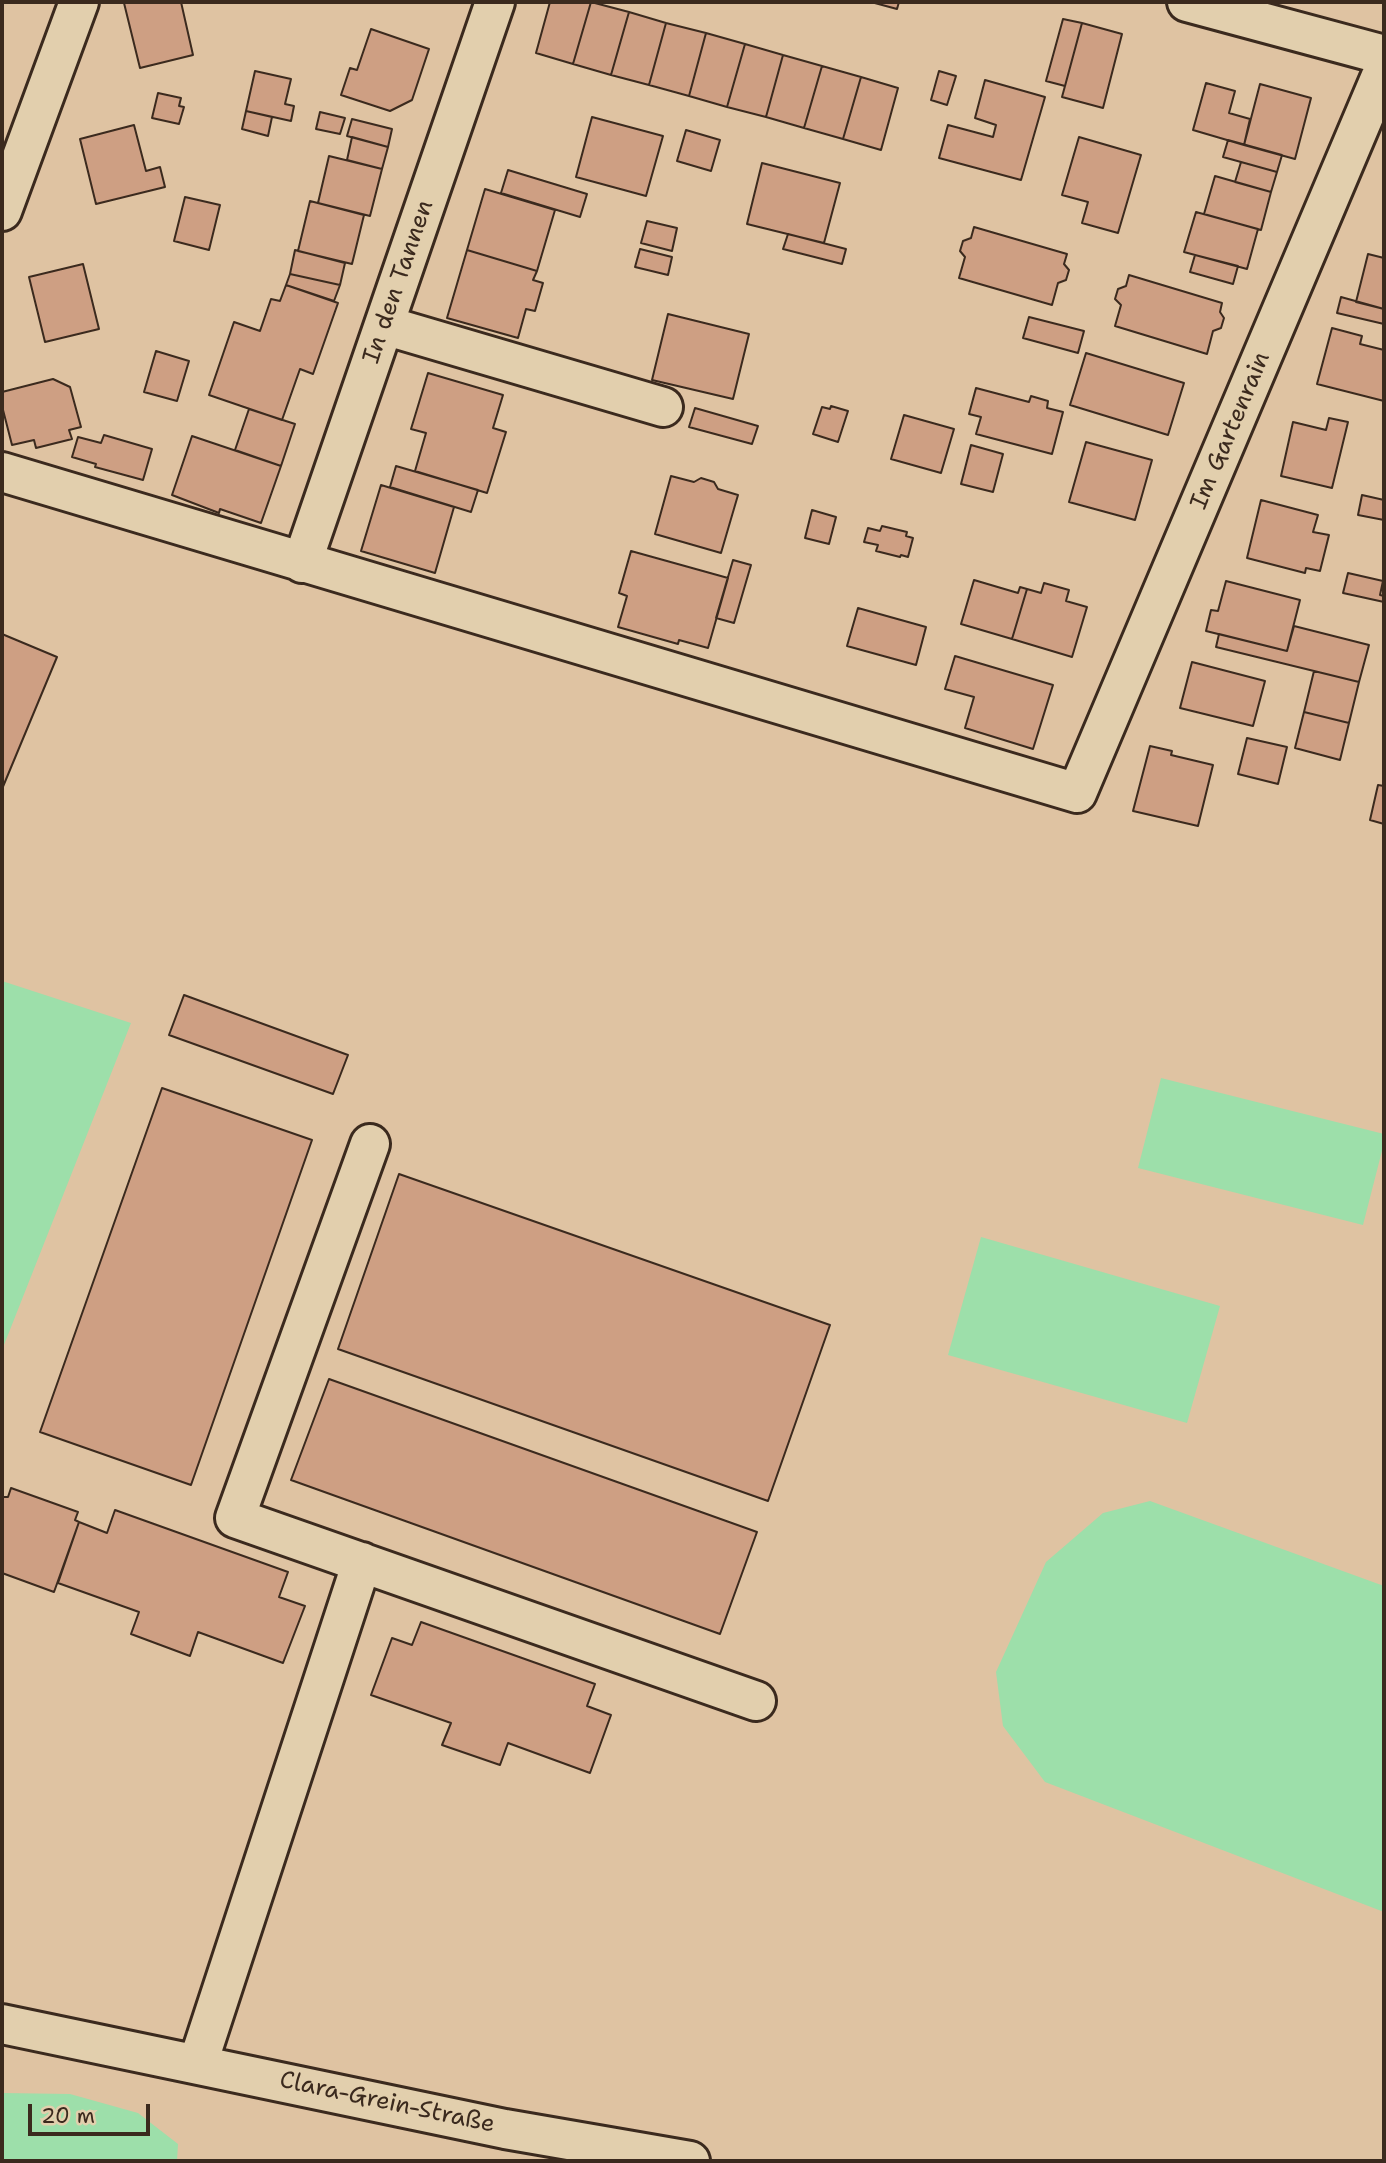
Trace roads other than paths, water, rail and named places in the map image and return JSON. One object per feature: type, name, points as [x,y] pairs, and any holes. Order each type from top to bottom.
[{"type":"street","points":[[2,211],[79,2]]},
{"type":"street","name":"In den Tannen","points":[[302,563],[495,2]]},
{"type":"street","points":[[1187,2],[1384,55]]},
{"type":"street","name":"Im Gartenrain","points":[[302,563],[1077,793],[1384,69]]},
{"type":"street","points":[[384,325],[663,407]]},
{"type":"street","points":[[2,472],[302,563]]},
{"type":"street","points":[[370,1144],[236,1518],[757,1701]]},
{"type":"street","points":[[198,2063],[362,1562]]},
{"type":"street","name":"Clara-Grein-Straße","points":[[2,2024],[505,2129],[690,2161]]}]
